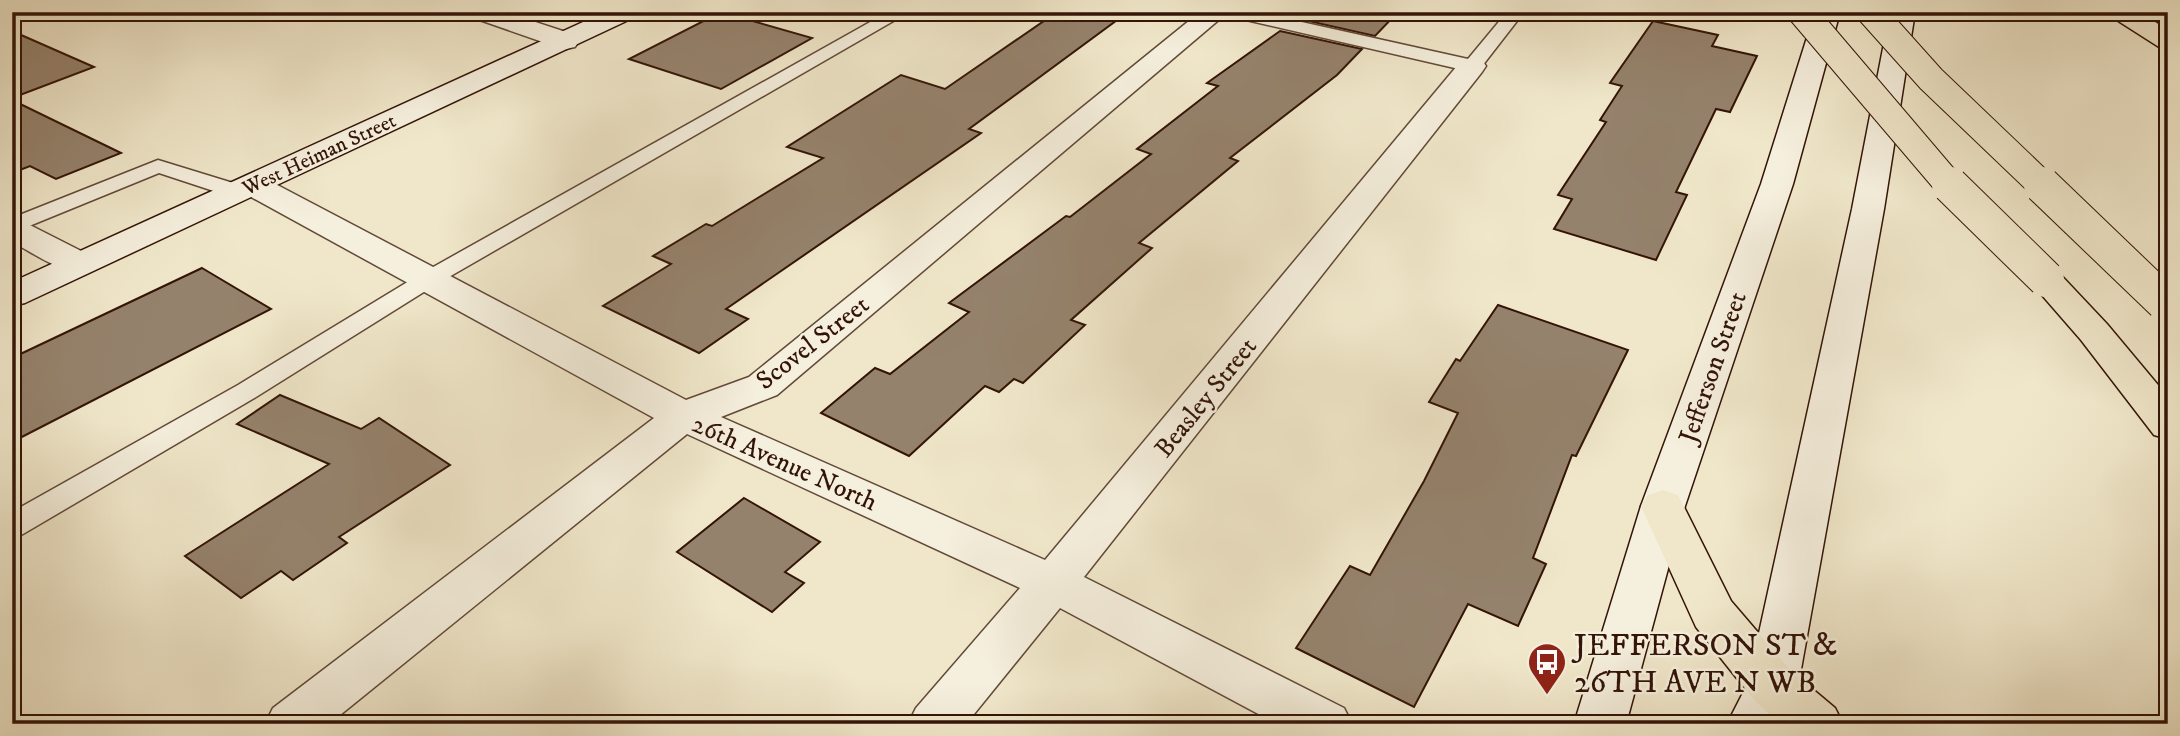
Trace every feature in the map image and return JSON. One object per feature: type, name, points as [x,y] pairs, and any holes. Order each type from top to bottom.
[{"type":"highway","points":[[1802,12],[1937,173],[2046,279],[2094,332],[2168,425]]},
{"type":"highway","points":[[1871,12],[1931,79],[2166,304]]},
{"type":"highway","points":[[2124,14],[2168,41]]},
{"type":"highway","points":[[2094,332],[2168,402]]},
{"type":"highway","points":[[1663,506],[1713,613],[1763,705],[1817,724]]},
{"type":"street","points":[[480,12],[566,41]]},
{"type":"street","name":"West Heiman Street","points":[[12,295],[626,12]]},
{"type":"street","name":"Scovel Street","points":[[291,724],[683,416],[763,386],[1216,12]]},
{"type":"street","name":"Jefferson Street","points":[[1600,724],[1663,506],[1777,184],[1828,12]]},
{"type":"street","points":[[1763,705],[1868,209],[1903,12]]},
{"type":"street","name":"Beasley Street","points":[[934,724],[1053,583],[1472,66]]},
{"type":"street","name":"26th Avenue North","points":[[245,188],[427,280],[683,416],[1053,583],[1326,724]]},
{"type":"street","points":[[12,227],[79,264]]},
{"type":"lane","points":[[12,526],[247,391],[427,280],[901,12]]},
{"type":"lane","points":[[1233,12],[1472,66],[1516,12]]},
{"type":"lane","points":[[12,227],[158,166],[245,188]]},
{"type":"building","points":[[721,12],[812,38],[721,89],[629,59]]},
{"type":"building","points":[[1057,12],[1128,12],[969,129],[981,133],[726,309],[748,319],[699,353],[603,306],[671,264],[653,256],[706,224],[712,226],[823,158],[787,147],[901,75],[945,89]]},
{"type":"building","points":[[1301,12],[1398,12],[1375,36],[1295,18]]},
{"type":"building","points":[[1653,21],[1718,35],[1712,46],[1757,56],[1730,112],[1716,109],[1676,192],[1687,195],[1656,260],[1554,229],[1572,199],[1558,195],[1606,122],[1600,120],[1622,86],[1610,83]]},
{"type":"building","points":[[12,31],[94,67],[12,98]]},
{"type":"building","points":[[1280,31],[1362,49],[1337,75],[1230,158],[1238,161],[1139,243],[1152,248],[1071,320],[1085,325],[1023,383],[1014,379],[999,392],[985,386],[909,456],[821,413],[875,368],[890,374],[969,312],[949,303],[1066,216],[1070,217],[1151,154],[1137,149],[1218,86],[1207,83]]},
{"type":"building","points":[[12,100],[121,153],[56,179],[30,166],[12,173]]},
{"type":"building","points":[[202,268],[271,309],[12,442],[12,358]]},
{"type":"building","points":[[1498,305],[1628,350],[1576,456],[1572,455],[1533,558],[1546,564],[1518,626],[1468,604],[1414,707],[1296,648],[1350,566],[1370,575],[1424,481],[1458,413],[1429,402],[1456,359],[1460,361]]},
{"type":"building","points":[[280,395],[361,429],[379,418],[450,465],[339,537],[347,543],[293,580],[281,571],[241,598],[185,556],[329,464],[237,424]]},
{"type":"building","points":[[744,498],[820,542],[785,572],[804,583],[772,612],[677,552]]},
{"type":"place","name":"JEFFERSON ST & 26TH AVE N WB","points":[[1547,696]]}]
